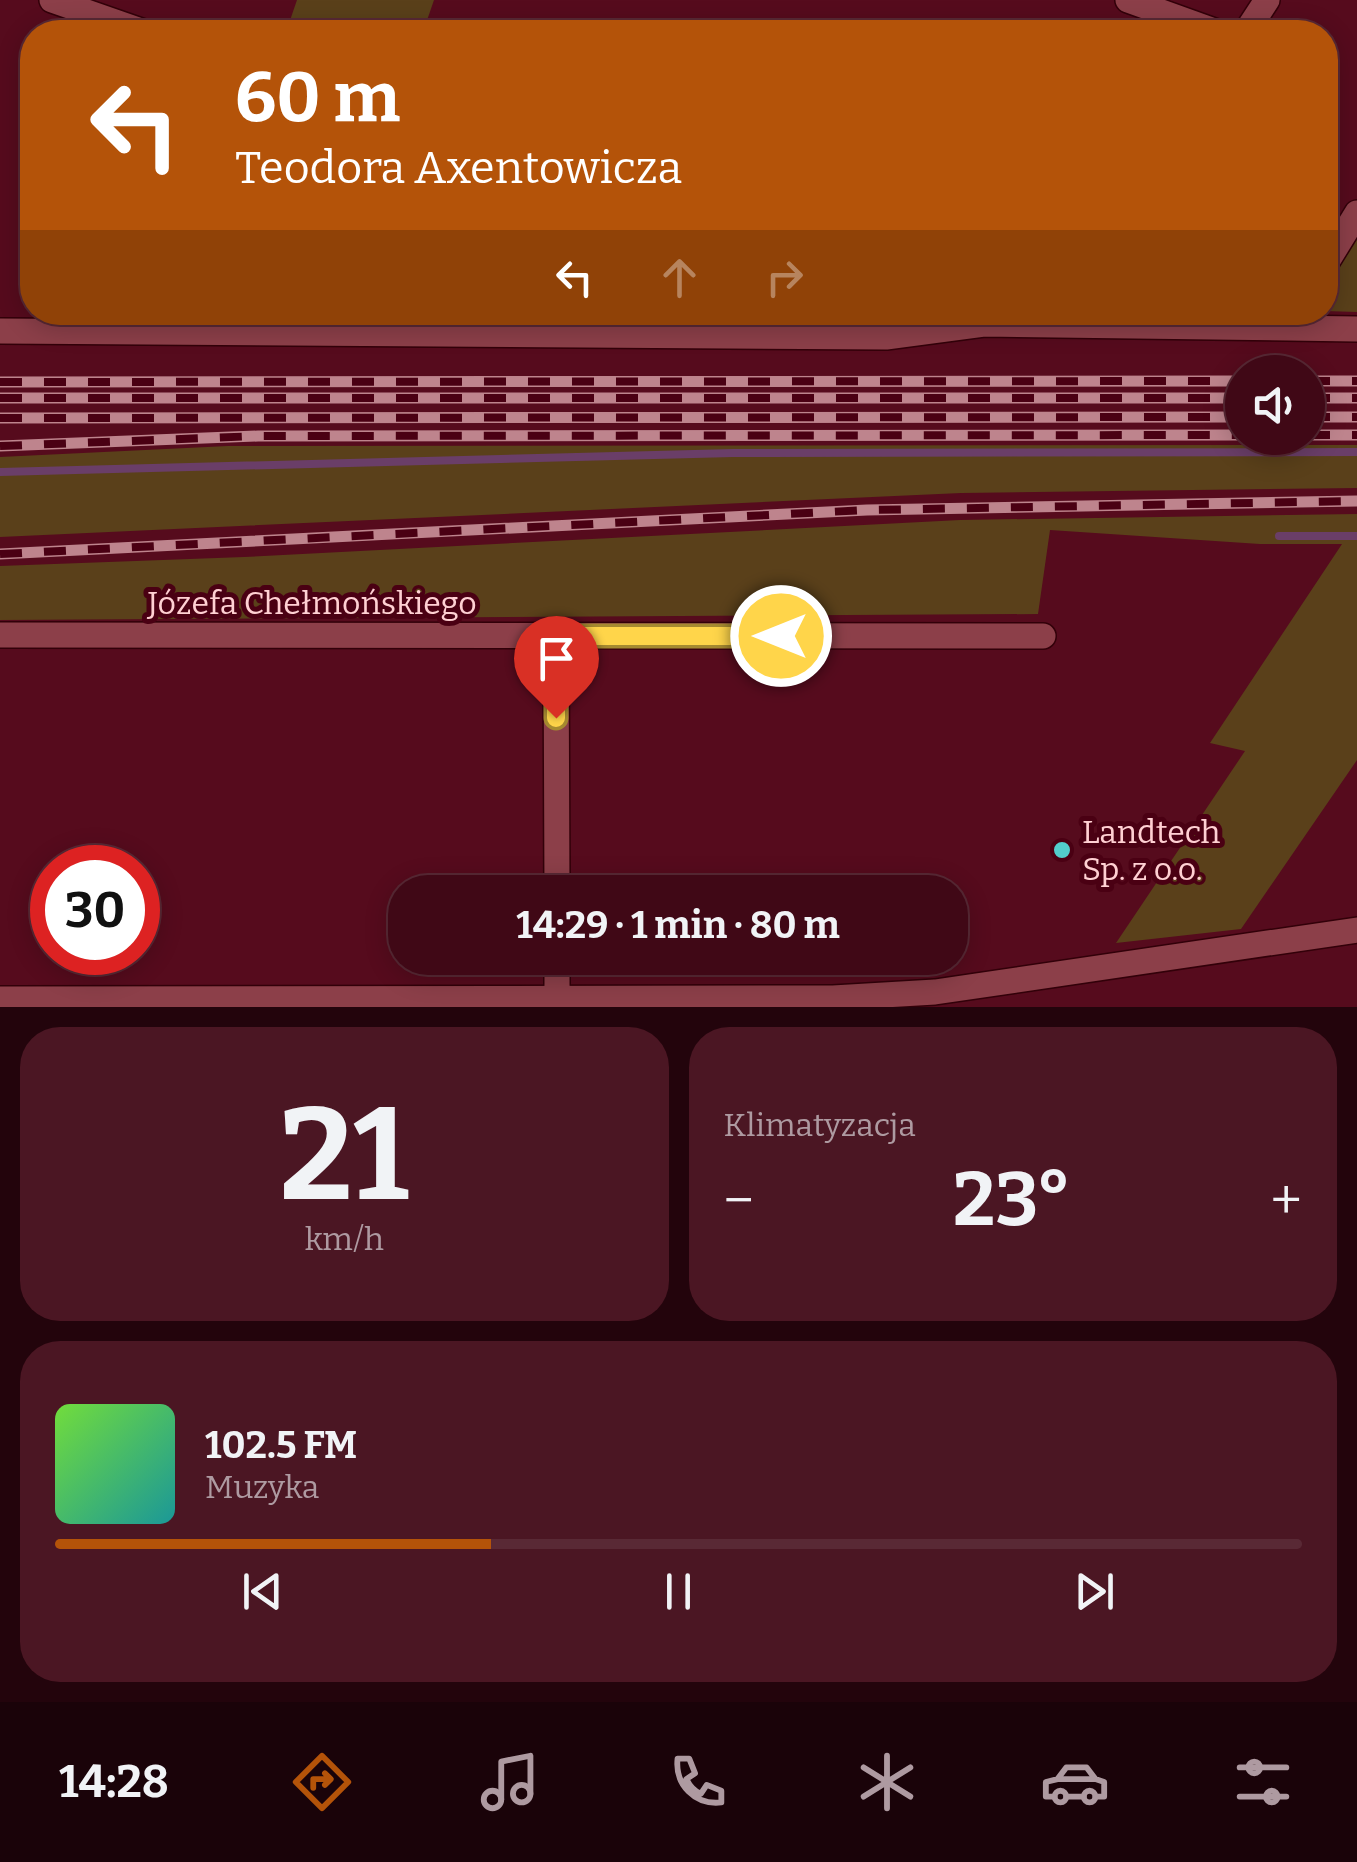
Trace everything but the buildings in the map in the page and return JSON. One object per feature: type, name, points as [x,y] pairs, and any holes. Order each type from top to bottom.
[{"type":"street","points":[[52,0],[110,20]]},
{"type":"street","points":[[1128,0],[1183,20]]},
{"type":"street","points":[[1338,244],[1357,213]]},
{"type":"street","points":[[0,331],[886,337],[976,325]]},
{"type":"street","points":[[1328,325],[1357,329]]},
{"type":"street","name":"Józefa Chełmońskiego","points":[[0,635],[1044,636]]},
{"type":"street","points":[[556,636],[557,875]]},
{"type":"street","points":[[0,999],[557,1002],[833,998],[936,992],[1357,930]]},
{"type":"street","points":[[557,975],[557,1002]]},
{"type":"shaded area","points":[[297,0],[434,0],[427,20],[290,20]]},
{"type":"shaded area","points":[[1357,229],[1357,312],[1338,311],[1338,260]]},
{"type":"shaded area","points":[[470,325],[876,325],[875,327]]},
{"type":"shaded area","points":[[1225,445],[1225,455],[1325,455],[1325,445],[1357,445],[1357,488],[961,493],[0,537],[0,457],[228,446]]},
{"type":"shaded area","points":[[1357,514],[1357,760],[1241,929],[1116,943],[1245,751],[1210,743],[1342,544],[1260,544],[1050,530],[1038,614],[0,620],[0,566],[960,520]]},
{"type":"waterway","points":[[0,472],[733,453],[1357,452]]},
{"type":"waterway","points":[[1279,536],[1357,536]]},
{"type":"railway","points":[[0,382],[1225,381]]},
{"type":"railway","points":[[1325,381],[1357,381]]},
{"type":"railway","points":[[0,398],[1225,398]]},
{"type":"railway","points":[[1325,398],[1357,398]]},
{"type":"railway","points":[[0,418],[1225,417]]},
{"type":"railway","points":[[1325,417],[1357,417]]},
{"type":"railway","points":[[0,446],[258,436],[1225,435]]},
{"type":"railway","points":[[1325,435],[1357,435]]},
{"type":"railway","points":[[0,554],[867,510],[1357,501]]},
{"type":"place","name":"Landtech Sp. z o.o.","points":[[1062,850]]},
{"type":"route","points":[[556,718],[556,636],[781,636]]}]
